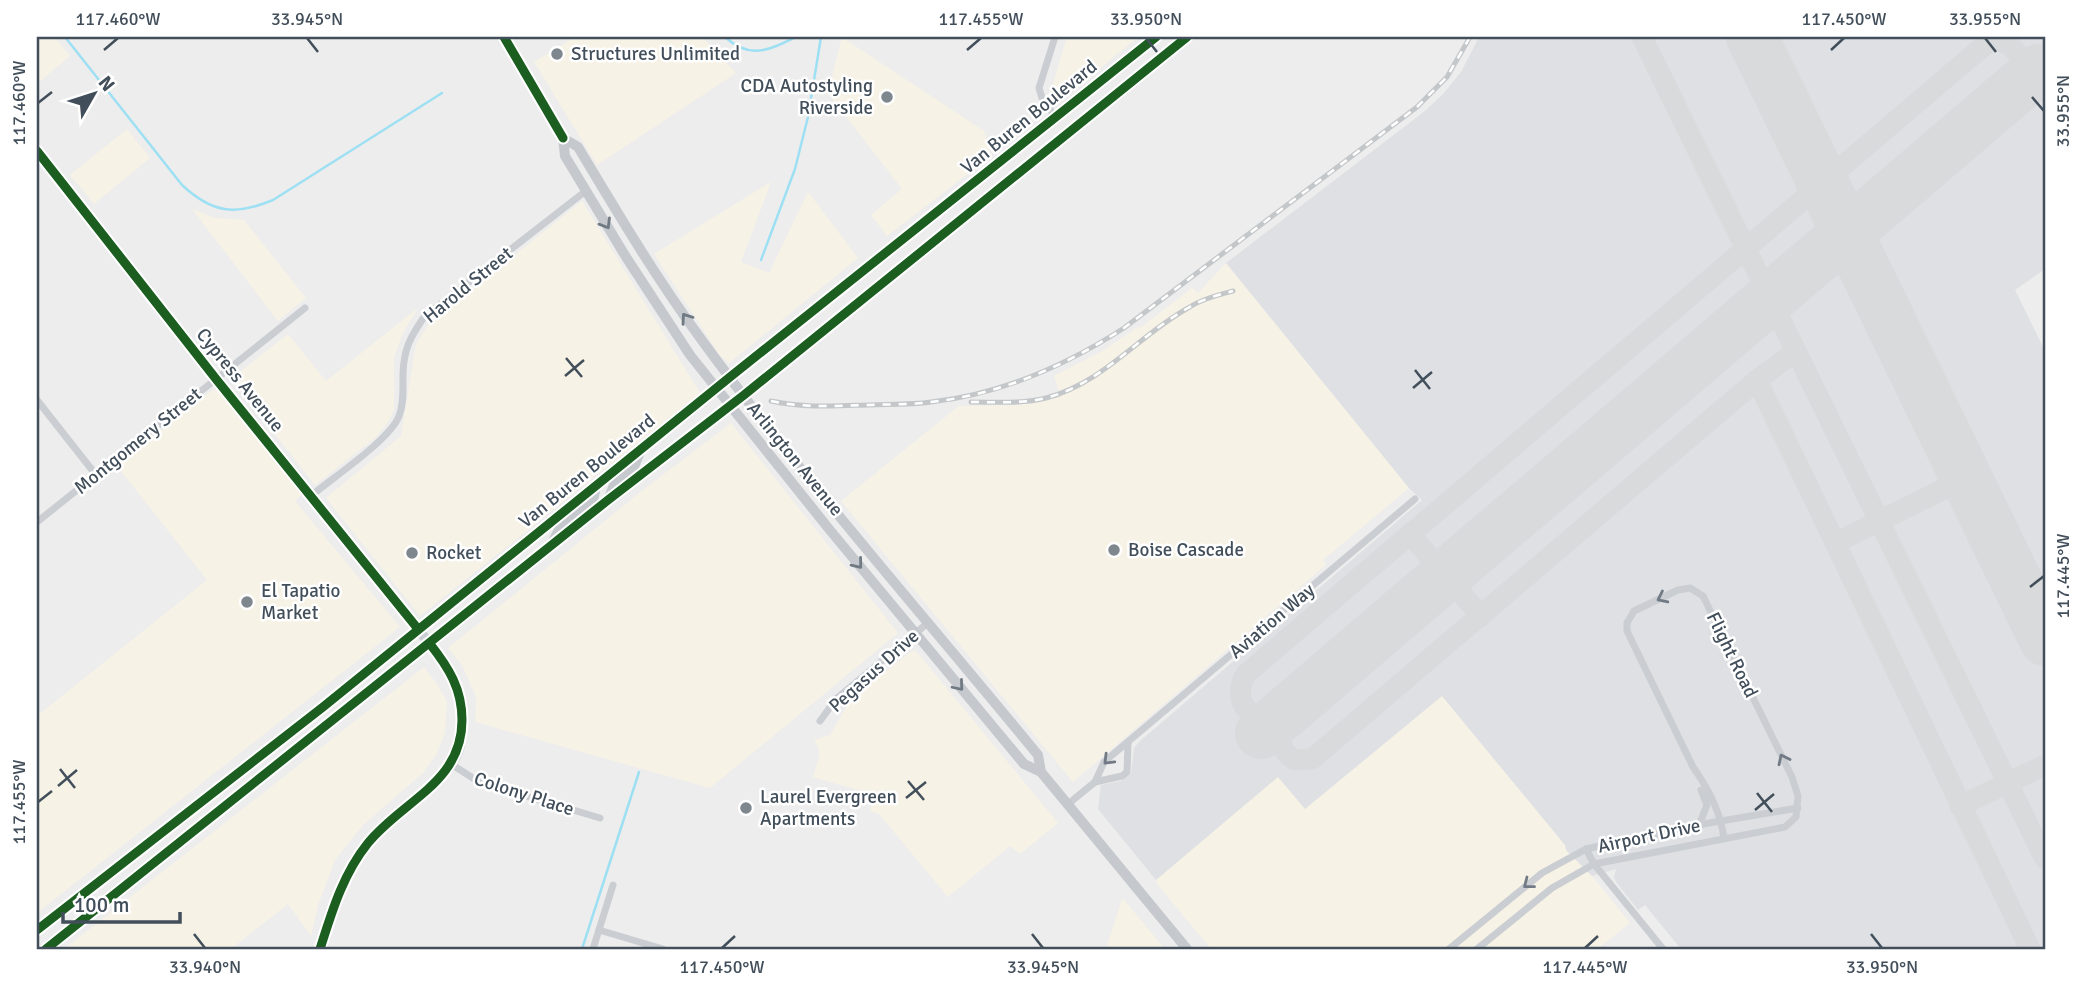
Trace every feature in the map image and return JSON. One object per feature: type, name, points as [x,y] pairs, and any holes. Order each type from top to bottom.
[{"type":"main road","name":"Arlington Avenue","points":[[504,37],[563,138],[565,156],[678,338],[716,389],[1024,764],[1041,772],[1187,949]]},
{"type":"main road","name":"Van Buren Boulevard","points":[[37,930],[323,707],[1156,37]]},
{"type":"main road","name":"Van Buren Boulevard","points":[[46,949],[608,500],[744,395],[1187,37]]},
{"type":"main road","name":"Arlington Avenue","points":[[563,138],[578,148],[701,339],[842,520],[1038,755],[1041,772]]},
{"type":"main road","points":[[587,190],[596,188],[624,223]]},
{"type":"main road","points":[[608,500],[614,485],[633,468],[642,449]]},
{"type":"main road","points":[[549,548],[561,528],[593,501],[596,486]]},
{"type":"main road","points":[[228,780],[239,796]]},
{"type":"street","points":[[1055,37],[1039,88],[1042,98],[1056,118]]},
{"type":"street","name":"Cypress Avenue","points":[[37,151],[216,379],[418,628],[454,677],[462,707],[462,731],[458,752],[451,764]]},
{"type":"street","name":"Harold Street","points":[[311,496],[385,435],[399,416],[406,351],[409,340],[424,317],[587,190]]},
{"type":"street","name":"Montgomery Street","points":[[37,522],[305,308]]},
{"type":"street","points":[[37,400],[96,475]]},
{"type":"street","name":"Aviation Way","points":[[1068,804],[1095,782],[1104,762],[1415,499]]},
{"type":"street","name":"Flight Road","points":[[1724,839],[1722,821],[1628,636],[1627,627],[1634,611],[1678,590],[1690,588],[1703,596],[1796,786],[1798,808]]},
{"type":"street","name":"Pegasus Drive","points":[[820,721],[836,699],[929,622]]},
{"type":"street","name":"Aviation Way","points":[[1095,782],[1122,776],[1127,772],[1128,743]]},
{"type":"street","points":[[320,949],[340,889],[358,856],[380,829],[433,785],[451,764]]},
{"type":"street","name":"Colony Place","points":[[451,764],[479,782],[600,818]]},
{"type":"street","points":[[1693,767],[1707,805],[1698,825]]},
{"type":"street","name":"Airport Drive","points":[[1448,949],[1542,873],[1586,849],[1698,825],[1798,808]]},
{"type":"street","name":"Airport Drive","points":[[1477,949],[1552,888],[1594,864],[1785,827],[1792,822],[1798,808]]},
{"type":"street","points":[[1586,849],[1594,864],[1663,949]]},
{"type":"street","points":[[593,949],[613,885]]},
{"type":"street","points":[[599,930],[663,949]]},
{"type":"shaded area","points":[[37,37],[54,37],[70,56],[37,84]]},
{"type":"shaded area","points":[[575,37],[702,37],[736,73],[597,165],[534,62]]},
{"type":"shaded area","points":[[842,37],[984,131],[991,156],[887,236],[871,215],[902,189],[828,93]]},
{"type":"shaded area","points":[[1067,37],[1138,37],[1063,99],[1052,87]]},
{"type":"shaded area","points":[[1479,37],[2045,37],[2045,269],[2015,290],[2045,351],[2045,949],[1681,949],[1645,905],[1638,910],[1616,882],[1616,869],[1592,876],[1566,850],[1565,845],[1442,696],[1305,809],[1278,777],[1156,880],[1098,809],[1101,785],[1121,781],[1131,773],[1134,748],[1140,741],[1422,500],[1409,488],[1226,263],[1425,111],[1461,72]]},
{"type":"shaded area","points":[[127,129],[150,158],[94,204],[70,175]]},
{"type":"shaded area","points":[[771,182],[741,262],[769,273],[808,192],[858,258],[729,363],[719,354],[654,254]]},
{"type":"shaded area","points":[[582,201],[700,393],[420,616],[326,498],[401,436],[416,344],[428,325]]},
{"type":"shaded area","points":[[192,209],[215,218],[244,220],[306,298],[278,321]]},
{"type":"shaded area","points":[[1226,263],[1409,488],[1323,560],[1326,565],[1073,782],[841,501],[959,406],[1014,405],[1061,397],[1054,376],[1140,328],[1192,288],[1198,293]]},
{"type":"shaded area","points":[[418,308],[403,333],[394,357],[394,410],[388,422],[376,437],[315,485],[231,379],[288,334],[326,381]]},
{"type":"shaded area","points":[[213,390],[218,390],[302,494],[295,501],[400,627],[37,913],[37,716],[207,580],[121,471],[121,462]]},
{"type":"shaded area","points":[[731,423],[898,633],[710,788],[475,722],[476,697],[462,665],[448,648],[643,490]]},
{"type":"shaded area","points":[[912,651],[916,651],[1058,823],[1020,854],[1010,846],[948,897],[879,814],[870,811],[875,795],[813,777],[819,757],[819,749],[814,740],[830,735],[850,700]]},
{"type":"shaded area","points":[[424,667],[447,701],[445,733],[436,755],[423,773],[363,825],[335,860],[318,905],[311,936],[288,904],[231,949],[64,949]]},
{"type":"shaded area","points":[[1442,696],[1565,845],[1566,850],[1592,876],[1630,923],[1597,949],[1211,949],[1156,880],[1278,776],[1306,808]]},
{"type":"shaded area","points":[[1122,899],[1124,900],[1165,949],[1106,949]]},
{"type":"waterway","points":[[65,37],[182,185],[204,201],[224,209],[247,208],[273,200],[442,93]]},
{"type":"waterway","points":[[725,37],[751,51],[768,49],[796,37]]},
{"type":"waterway","points":[[761,260],[795,169],[808,117],[821,37]]},
{"type":"waterway","points":[[582,949],[639,772]]},
{"type":"taxiway","points":[[1642,37],[2045,859]]},
{"type":"taxiway","points":[[1795,352],[1757,380],[1312,759],[1295,760],[1284,751],[1280,740],[1284,713],[1260,716],[1253,714],[1244,705],[1240,693],[1246,674],[1986,44],[1994,41],[2007,44],[2034,74]]},
{"type":"taxiway","points":[[1757,380],[2030,949]]},
{"type":"taxiway","points":[[1835,543],[1966,478]]},
{"type":"taxiway","points":[[1410,534],[1481,616]]},
{"type":"taxiway","points":[[1960,806],[2045,765]]},
{"type":"runway","points":[[1752,37],[2045,640]]},
{"type":"runway","points":[[1261,733],[2038,70]]},
{"type":"railway","points":[[771,401],[831,406],[915,404],[983,392],[1056,366],[1124,328],[1417,107],[1447,77],[1470,37]]},
{"type":"railway","points":[[971,402],[1028,401],[1066,391],[1103,370],[1188,308],[1233,291]]},
{"type":"cycle path","points":[[504,37],[563,138]]},
{"type":"cycle path","points":[[37,930],[323,707],[1156,37]]},
{"type":"cycle path","points":[[46,949],[608,500],[744,395],[1187,37]]},
{"type":"cycle path","points":[[37,151],[216,379],[418,629]]},
{"type":"cycle path","points":[[320,949],[339,893],[359,855],[382,828],[441,775],[452,760],[459,742],[462,720],[460,698],[448,670],[430,644]]},
{"type":"place","name":"Structures Unlimited","points":[[557,54]]},
{"type":"place","name":"CDA Autostyling Riverside","points":[[887,97]]},
{"type":"place","name":"Boise Cascade","points":[[1114,550]]},
{"type":"place","name":"Rocket","points":[[412,553]]},
{"type":"place","name":"El Tapatio Market","points":[[247,602]]},
{"type":"place","name":"Laurel Evergreen Apartments","points":[[746,808]]}]
